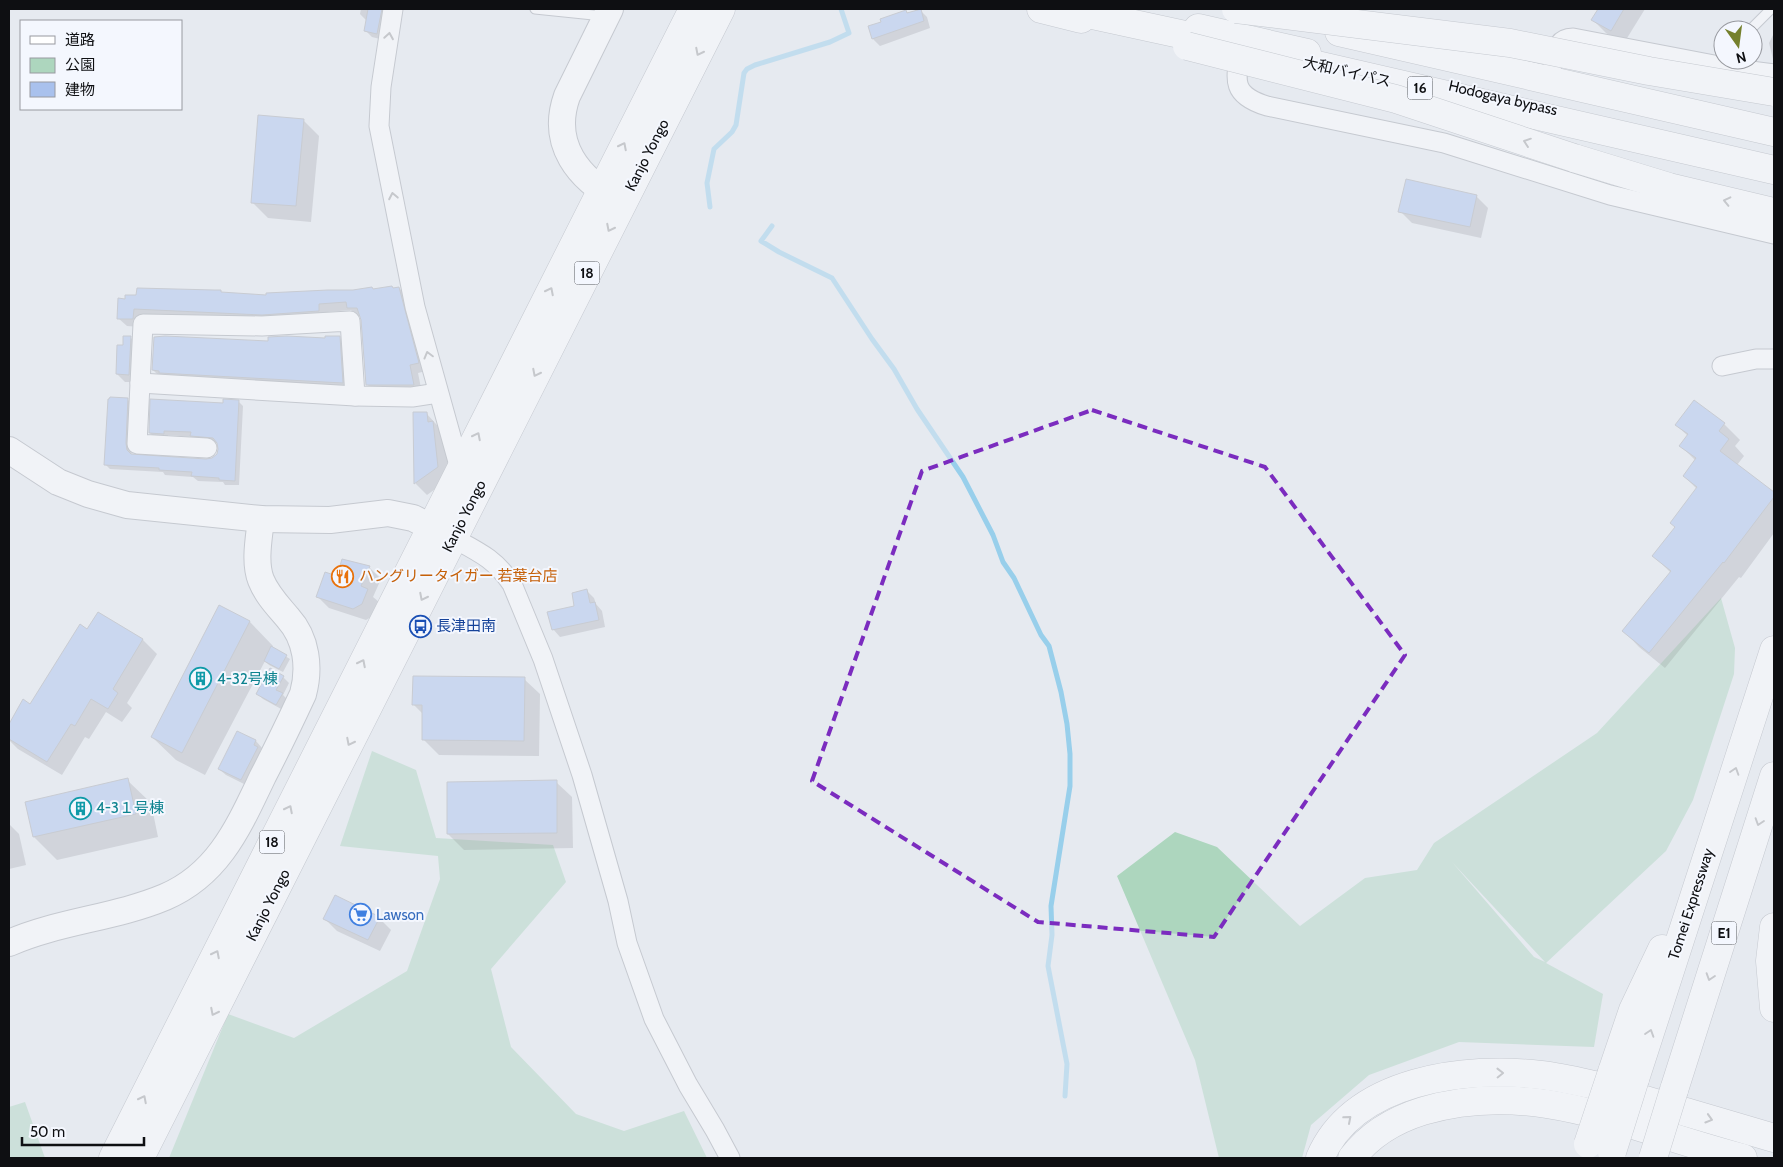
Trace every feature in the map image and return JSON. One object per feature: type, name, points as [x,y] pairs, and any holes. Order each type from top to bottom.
[{"type":"main road","name":"Kanjo Yongo","points":[[113,1158],[442,532],[612,197],[693,9]]},
{"type":"main road","name":"Kanjo Yongo","points":[[140,1158],[442,532],[460,470],[612,197],[721,9]]},
{"type":"main road","points":[[1040,9],[1396,99],[1574,158],[1669,187],[1774,212]]},
{"type":"main road","name":"大和バイパス","points":[[1065,9],[1241,47],[1774,170]]},
{"type":"main road","name":"Hodogaya bypass","points":[[1114,9],[1774,160]]},
{"type":"main road","points":[[1236,9],[1510,43],[1649,71],[1774,92]]},
{"type":"main road","name":"Hodogaya bypass","points":[[1236,9],[1774,132]]},
{"type":"main road","points":[[1301,9],[1553,63],[1774,116]]},
{"type":"main road","points":[[1517,111],[1618,146],[1774,184]]},
{"type":"main road","name":"Tomei Expressway","points":[[1598,1153],[1623,1076],[1709,850],[1774,650]]},
{"type":"main road","name":"E1","points":[[1653,1158],[1774,776]]},
{"type":"main road","points":[[1774,927],[1770,961],[1774,1008]]},
{"type":"main road","points":[[1320,1158],[1325,1147],[1343,1124],[1366,1104],[1391,1091],[1430,1080],[1469,1074],[1540,1074],[1568,1079],[1774,1138]]},
{"type":"main road","points":[[1352,1158],[1361,1146],[1379,1131],[1402,1118],[1441,1106],[1470,1101],[1509,1099],[1556,1104],[1586,1111],[1743,1158]]},
{"type":"main road","points":[[1402,1118],[1474,1111],[1509,1112],[1552,1118],[1582,1125],[1695,1158]]},
{"type":"street","points":[[393,9],[381,87],[379,126],[415,308],[460,470]]},
{"type":"street","points":[[608,12],[567,96],[561,122],[566,148],[572,160],[587,178],[612,197]]},
{"type":"street","points":[[1553,63],[1559,43],[1572,38],[1713,60]]},
{"type":"street","points":[[1241,47],[1236,76],[1240,91],[1252,101],[1266,106],[1444,143],[1610,195],[1774,234]]},
{"type":"street","points":[[1759,70],[1774,74]]},
{"type":"street","points":[[207,448],[137,444],[143,324],[262,326],[350,321],[355,396]]},
{"type":"street","points":[[1722,366],[1756,359],[1774,358]]},
{"type":"street","points":[[140,383],[355,396],[412,397],[438,392]]},
{"type":"street","points":[[9,450],[58,482],[88,494],[127,504],[261,519],[330,520],[388,513],[413,518],[487,557],[505,573],[512,584],[543,659],[582,775],[618,901],[627,944],[654,1019],[688,1085],[716,1130],[730,1158]]},
{"type":"street","points":[[9,943],[42,931],[126,910],[165,897],[188,886],[208,869],[223,852],[239,826],[303,694],[307,678],[306,658],[301,638],[290,620],[269,596],[260,579],[257,563],[261,519]]},
{"type":"lane","points":[[535,9],[608,12]]},
{"type":"lane","points":[[1760,20],[1771,9]]},
{"type":"highlighted area","points":[[1092,410],[1265,467],[1405,655],[1214,937],[1038,922],[812,781],[922,471]]},
{"type":"green space","points":[[1721,598],[1735,648],[1734,674],[1693,800],[1666,851],[1546,963],[1603,994],[1594,1047],[1459,1042],[1369,1075],[1311,1125],[1302,1158],[1219,1158],[1195,1060],[1117,876],[1175,832],[1217,847],[1300,926],[1365,878],[1417,870],[1434,843],[1597,733]],"holes":[[[1452,862],[1545,962],[1534,957]]]},
{"type":"green space","points":[[372,751],[416,770],[436,838],[553,845],[566,882],[491,969],[511,1047],[576,1114],[624,1131],[684,1111],[707,1158],[169,1158],[228,1014],[294,1038],[407,971],[440,879],[438,856],[340,846]]},
{"type":"green space","points":[[25,1102],[45,1158],[9,1158],[9,1107]]},
{"type":"building","points":[[368,9],[382,9],[377,34],[364,31]]},
{"type":"building","points":[[921,9],[924,21],[872,39],[868,26],[881,22],[880,19],[906,10],[907,13]]},
{"type":"building","points":[[1598,9],[1624,9],[1611,31],[1591,20]]},
{"type":"building","points":[[258,115],[304,119],[296,206],[251,203]]},
{"type":"building","points":[[1406,179],[1477,195],[1470,227],[1398,212]]},
{"type":"building","points":[[392,286],[393,288],[399,287],[419,363],[410,365],[414,385],[366,385],[361,320],[357,308],[347,308],[346,302],[319,304],[319,311],[262,315],[134,309],[133,319],[117,319],[118,298],[125,299],[125,295],[136,295],[137,288],[221,290],[221,292],[266,295],[266,293],[353,290],[372,287],[373,289]]},
{"type":"building","points":[[123,336],[131,336],[129,375],[116,374],[117,345],[123,345]]},
{"type":"building","points":[[325,336],[340,336],[343,383],[159,373],[159,371],[152,370],[154,337],[268,341],[268,337],[325,338]]},
{"type":"building","points":[[110,397],[128,398],[126,443],[127,450],[131,454],[206,459],[212,458],[217,454],[217,443],[213,438],[190,436],[191,432],[164,431],[164,434],[149,433],[150,399],[223,403],[223,399],[239,400],[235,481],[191,476],[192,472],[104,465],[108,399]]},
{"type":"building","points":[[1694,400],[1725,423],[1719,431],[1729,439],[1720,451],[1774,492],[1774,497],[1724,563],[1649,653],[1622,631],[1671,571],[1652,556],[1675,527],[1670,523],[1697,487],[1683,476],[1696,458],[1679,446],[1688,434],[1675,425]]},
{"type":"building","points":[[413,412],[427,412],[428,422],[433,421],[438,467],[414,484]]},
{"type":"building","points":[[342,559],[370,566],[361,586],[368,589],[362,604],[353,609],[316,597],[325,572],[337,576]]},
{"type":"building","points":[[587,589],[590,603],[595,602],[599,620],[552,630],[547,612],[574,606],[572,593]]},
{"type":"building","name":"4-32号棟","points":[[219,605],[250,621],[182,753],[151,737]]},
{"type":"building","points":[[98,612],[143,639],[113,689],[118,693],[108,709],[91,699],[75,726],[71,724],[47,762],[9,739],[9,724],[23,699],[30,704],[80,624],[87,629]]},
{"type":"building","points":[[271,646],[287,655],[279,669],[264,661]]},
{"type":"building","points":[[270,668],[284,676],[276,690],[283,693],[276,705],[256,694]]},
{"type":"building","points":[[413,676],[525,677],[524,741],[422,740],[422,705],[412,705]]},
{"type":"building","points":[[237,731],[256,740],[254,745],[258,747],[241,780],[218,769]]},
{"type":"building","name":"4-3１号棟","points":[[128,778],[136,814],[33,837],[25,802]]},
{"type":"building","points":[[557,780],[557,833],[447,834],[447,782]]},
{"type":"building","points":[[335,895],[380,917],[368,940],[323,919]]},
{"type":"waterway","points":[[710,207],[707,183],[714,149],[732,132],[736,125],[744,73],[755,65],[830,42],[849,33],[841,9]]},
{"type":"waterway","points":[[772,226],[761,241],[832,278],[894,369],[917,409],[963,477],[993,535],[1003,562],[1014,578],[1041,635],[1049,646],[1061,692],[1070,754],[1070,786],[1051,906],[1052,935],[1048,966],[1067,1064],[1065,1096]]},
{"type":"place","name":"ハングリータイガー 若葉台店","points":[[343,576]]},
{"type":"place","name":"長津田南","points":[[420,626]]},
{"type":"place","name":"4-32号棟","points":[[201,679]]},
{"type":"place","name":"4-3１号棟","points":[[80,808]]},
{"type":"place","name":"Lawson","points":[[360,915]]}]
